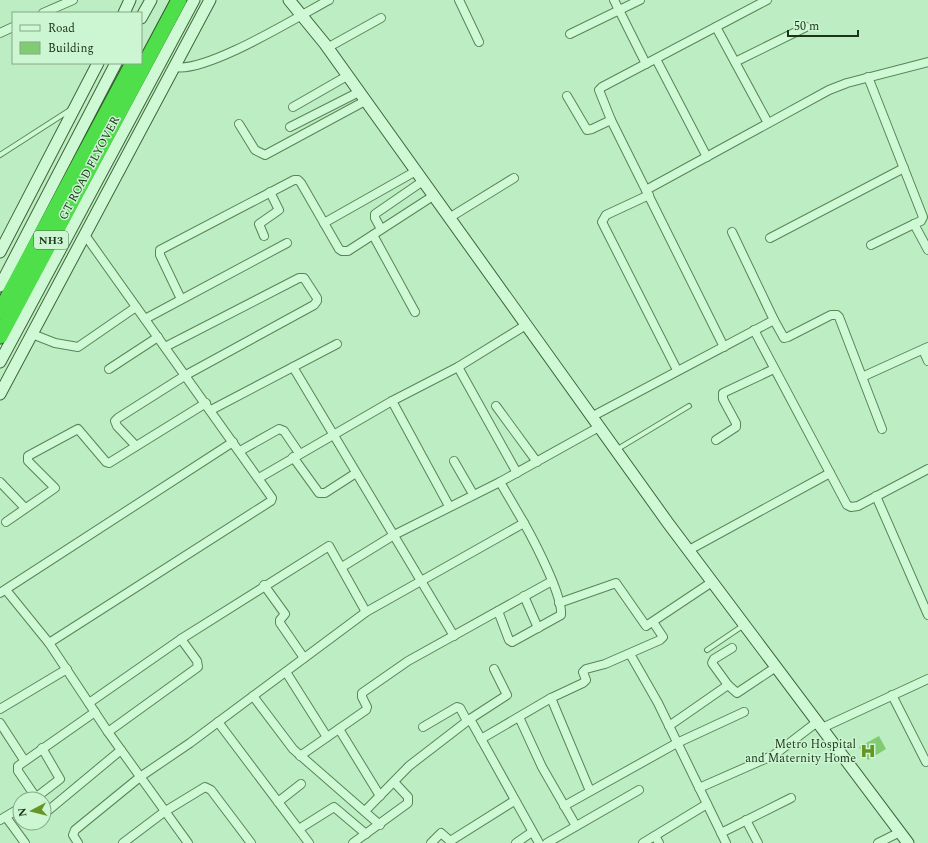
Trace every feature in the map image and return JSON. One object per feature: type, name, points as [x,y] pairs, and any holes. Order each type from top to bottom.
[{"type":"highway","points":[[142,47],[167,0]]},
{"type":"highway","name":"GT ROAD FLYOVER","points":[[0,312],[179,0]]},
{"type":"highway","name":"GT ROAD FLYOVER","points":[[0,336],[98,141],[133,64]]},
{"type":"street","points":[[45,12],[73,0]]},
{"type":"street","points":[[124,12],[130,0]]},
{"type":"street","points":[[142,16],[151,0]]},
{"type":"street","points":[[0,362],[194,0]]},
{"type":"street","points":[[0,394],[210,0]]},
{"type":"street","points":[[289,0],[359,92],[593,416],[599,428],[712,582],[908,843]]},
{"type":"street","points":[[175,67],[183,68],[203,64],[260,38],[329,0]]},
{"type":"street","points":[[459,0],[478,42]]},
{"type":"street","points":[[614,0],[646,64]]},
{"type":"street","points":[[570,34],[640,0]]},
{"type":"street","points":[[724,347],[599,93],[600,88],[767,0]]},
{"type":"street","points":[[327,48],[381,18]]},
{"type":"street","points":[[0,33],[12,27]]},
{"type":"street","points":[[716,27],[768,123]]},
{"type":"street","points":[[735,62],[806,27]]},
{"type":"street","points":[[656,59],[707,157]]},
{"type":"street","points":[[677,370],[602,222],[606,215],[707,157],[830,90],[847,82],[928,62]]},
{"type":"street","points":[[0,252],[97,64]]},
{"type":"street","points":[[0,286],[115,64]]},
{"type":"street","points":[[293,107],[347,76]]},
{"type":"street","points":[[868,77],[922,213],[921,221],[870,245]]},
{"type":"street","points":[[290,127],[359,92]]},
{"type":"street","points":[[567,96],[587,130],[611,120]]},
{"type":"street","points":[[239,124],[255,150],[258,153],[265,155],[365,101]]},
{"type":"street","points":[[770,238],[904,168]]},
{"type":"street","points":[[324,223],[416,171]]},
{"type":"street","points":[[449,218],[514,178]]},
{"type":"street","points":[[181,299],[160,255],[160,250],[270,192],[298,180],[342,252],[348,251],[433,196]]},
{"type":"street","points":[[381,229],[375,218],[375,214],[423,181]]},
{"type":"street","points":[[264,236],[259,224],[277,213],[279,210],[270,192]]},
{"type":"street","points":[[914,224],[928,250]]},
{"type":"street","points":[[732,232],[783,336],[786,338],[831,315],[837,315],[882,429]]},
{"type":"street","points":[[49,643],[271,501],[271,496],[259,478],[85,235]]},
{"type":"street","points":[[372,235],[415,312]]},
{"type":"street","points":[[145,319],[287,243]]},
{"type":"street","points":[[136,446],[117,426],[115,421],[186,375],[314,305],[317,298],[305,280],[298,278],[165,347]]},
{"type":"street","points":[[32,334],[55,343],[78,346],[136,307]]},
{"type":"street","points":[[593,416],[677,370],[774,320]]},
{"type":"street","points":[[259,478],[392,401],[458,367],[526,325]]},
{"type":"street","points":[[754,330],[830,473],[850,507],[858,506],[928,469]]},
{"type":"street","points":[[109,369],[158,338]]},
{"type":"street","points":[[6,522],[54,489],[55,486],[26,458],[74,429],[79,430],[108,463],[208,406],[293,367],[337,344]]},
{"type":"street","points":[[862,377],[925,349],[928,361]]},
{"type":"street","points":[[293,367],[332,435],[394,534],[454,636]]},
{"type":"street","points":[[458,367],[517,473]]},
{"type":"street","points":[[716,440],[736,427],[736,423],[723,399],[723,393],[774,369]]},
{"type":"street","points":[[392,401],[449,506]]},
{"type":"street","points":[[496,406],[537,462]]},
{"type":"street","points":[[342,567],[394,534],[500,482],[599,428]]},
{"type":"street","points":[[240,451],[279,429],[284,431],[296,456],[318,493],[325,493],[356,473]]},
{"type":"street","points":[[188,843],[120,750],[49,643],[3,591],[233,442]]},
{"type":"street","points":[[454,461],[473,494]]},
{"type":"street","points":[[689,550],[830,473]]},
{"type":"street","points":[[0,482],[25,508]]},
{"type":"street","points":[[498,611],[511,641],[562,615],[552,582],[539,551],[500,482]]},
{"type":"street","points":[[876,496],[928,615]]},
{"type":"street","points":[[78,843],[73,835],[75,830],[140,777],[218,722],[366,612],[524,523]]},
{"type":"street","points":[[89,703],[181,639],[329,546],[366,612]]},
{"type":"street","points":[[300,756],[367,709],[362,697],[363,692],[408,661],[552,582]]},
{"type":"street","points":[[559,603],[614,582],[618,584],[644,626],[648,626],[712,582]]},
{"type":"street","points":[[264,586],[285,614],[280,620],[280,623],[304,658]]},
{"type":"street","points":[[524,596],[538,628]]},
{"type":"street","points":[[481,740],[551,698],[585,682],[583,672],[586,669],[605,664],[662,639],[663,634],[653,622]]},
{"type":"street","points":[[108,732],[198,667],[198,661],[181,639]]},
{"type":"street","points":[[732,648],[714,659],[712,663],[728,685],[737,693],[776,667]]},
{"type":"street","points":[[630,654],[669,726],[726,843]]},
{"type":"street","points":[[0,708],[67,669]]},
{"type":"street","points":[[366,811],[409,766],[468,720],[506,695],[494,669]]},
{"type":"street","points":[[286,672],[327,736]]},
{"type":"street","points":[[699,788],[774,755],[820,725],[928,679]]},
{"type":"street","points":[[669,726],[728,685]]},
{"type":"street","points":[[892,695],[926,762]]},
{"type":"street","points":[[253,696],[286,742],[300,756],[380,824]]},
{"type":"street","points":[[551,698],[590,791]]},
{"type":"street","points":[[423,727],[457,707],[468,720],[481,740],[539,843]]},
{"type":"street","points":[[31,791],[17,770],[18,766],[24,760],[95,712]]},
{"type":"street","points":[[564,806],[677,743],[744,712]]},
{"type":"street","points":[[519,716],[542,767],[576,826]]},
{"type":"street","points":[[218,722],[309,843]]},
{"type":"street","points":[[0,723],[24,760]]},
{"type":"street","points":[[339,729],[380,796]]},
{"type":"street","points":[[42,748],[60,779],[45,791]]},
{"type":"street","points":[[52,807],[120,750]]},
{"type":"street","points":[[353,843],[409,801],[408,797],[394,782]]},
{"type":"street","points":[[278,802],[301,784]]},
{"type":"street","points":[[123,843],[164,812],[200,789],[208,787],[251,843]]},
{"type":"street","points":[[547,843],[639,790]]},
{"type":"street","points":[[721,833],[791,798]]},
{"type":"street","points":[[431,843],[441,833],[449,840],[452,840],[514,801]]},
{"type":"street","points":[[643,843],[657,839],[707,804]]},
{"type":"street","points":[[299,829],[334,807],[366,834]]},
{"type":"street","points":[[12,813],[3,818],[25,843]]},
{"type":"street","points":[[746,820],[758,843]]},
{"type":"street","points":[[516,843],[532,832]]},
{"type":"street","points":[[878,843],[900,832]]},
{"type":"lane","points":[[0,155],[75,106]]},
{"type":"lane","points":[[616,450],[689,406]]},
{"type":"lane","points":[[706,650],[744,624]]},
{"type":"building","points":[[879,736],[886,749],[868,760],[859,747]]},
{"type":"place","name":"Metro Hospital and Maternity Home","points":[[868,751]]}]
